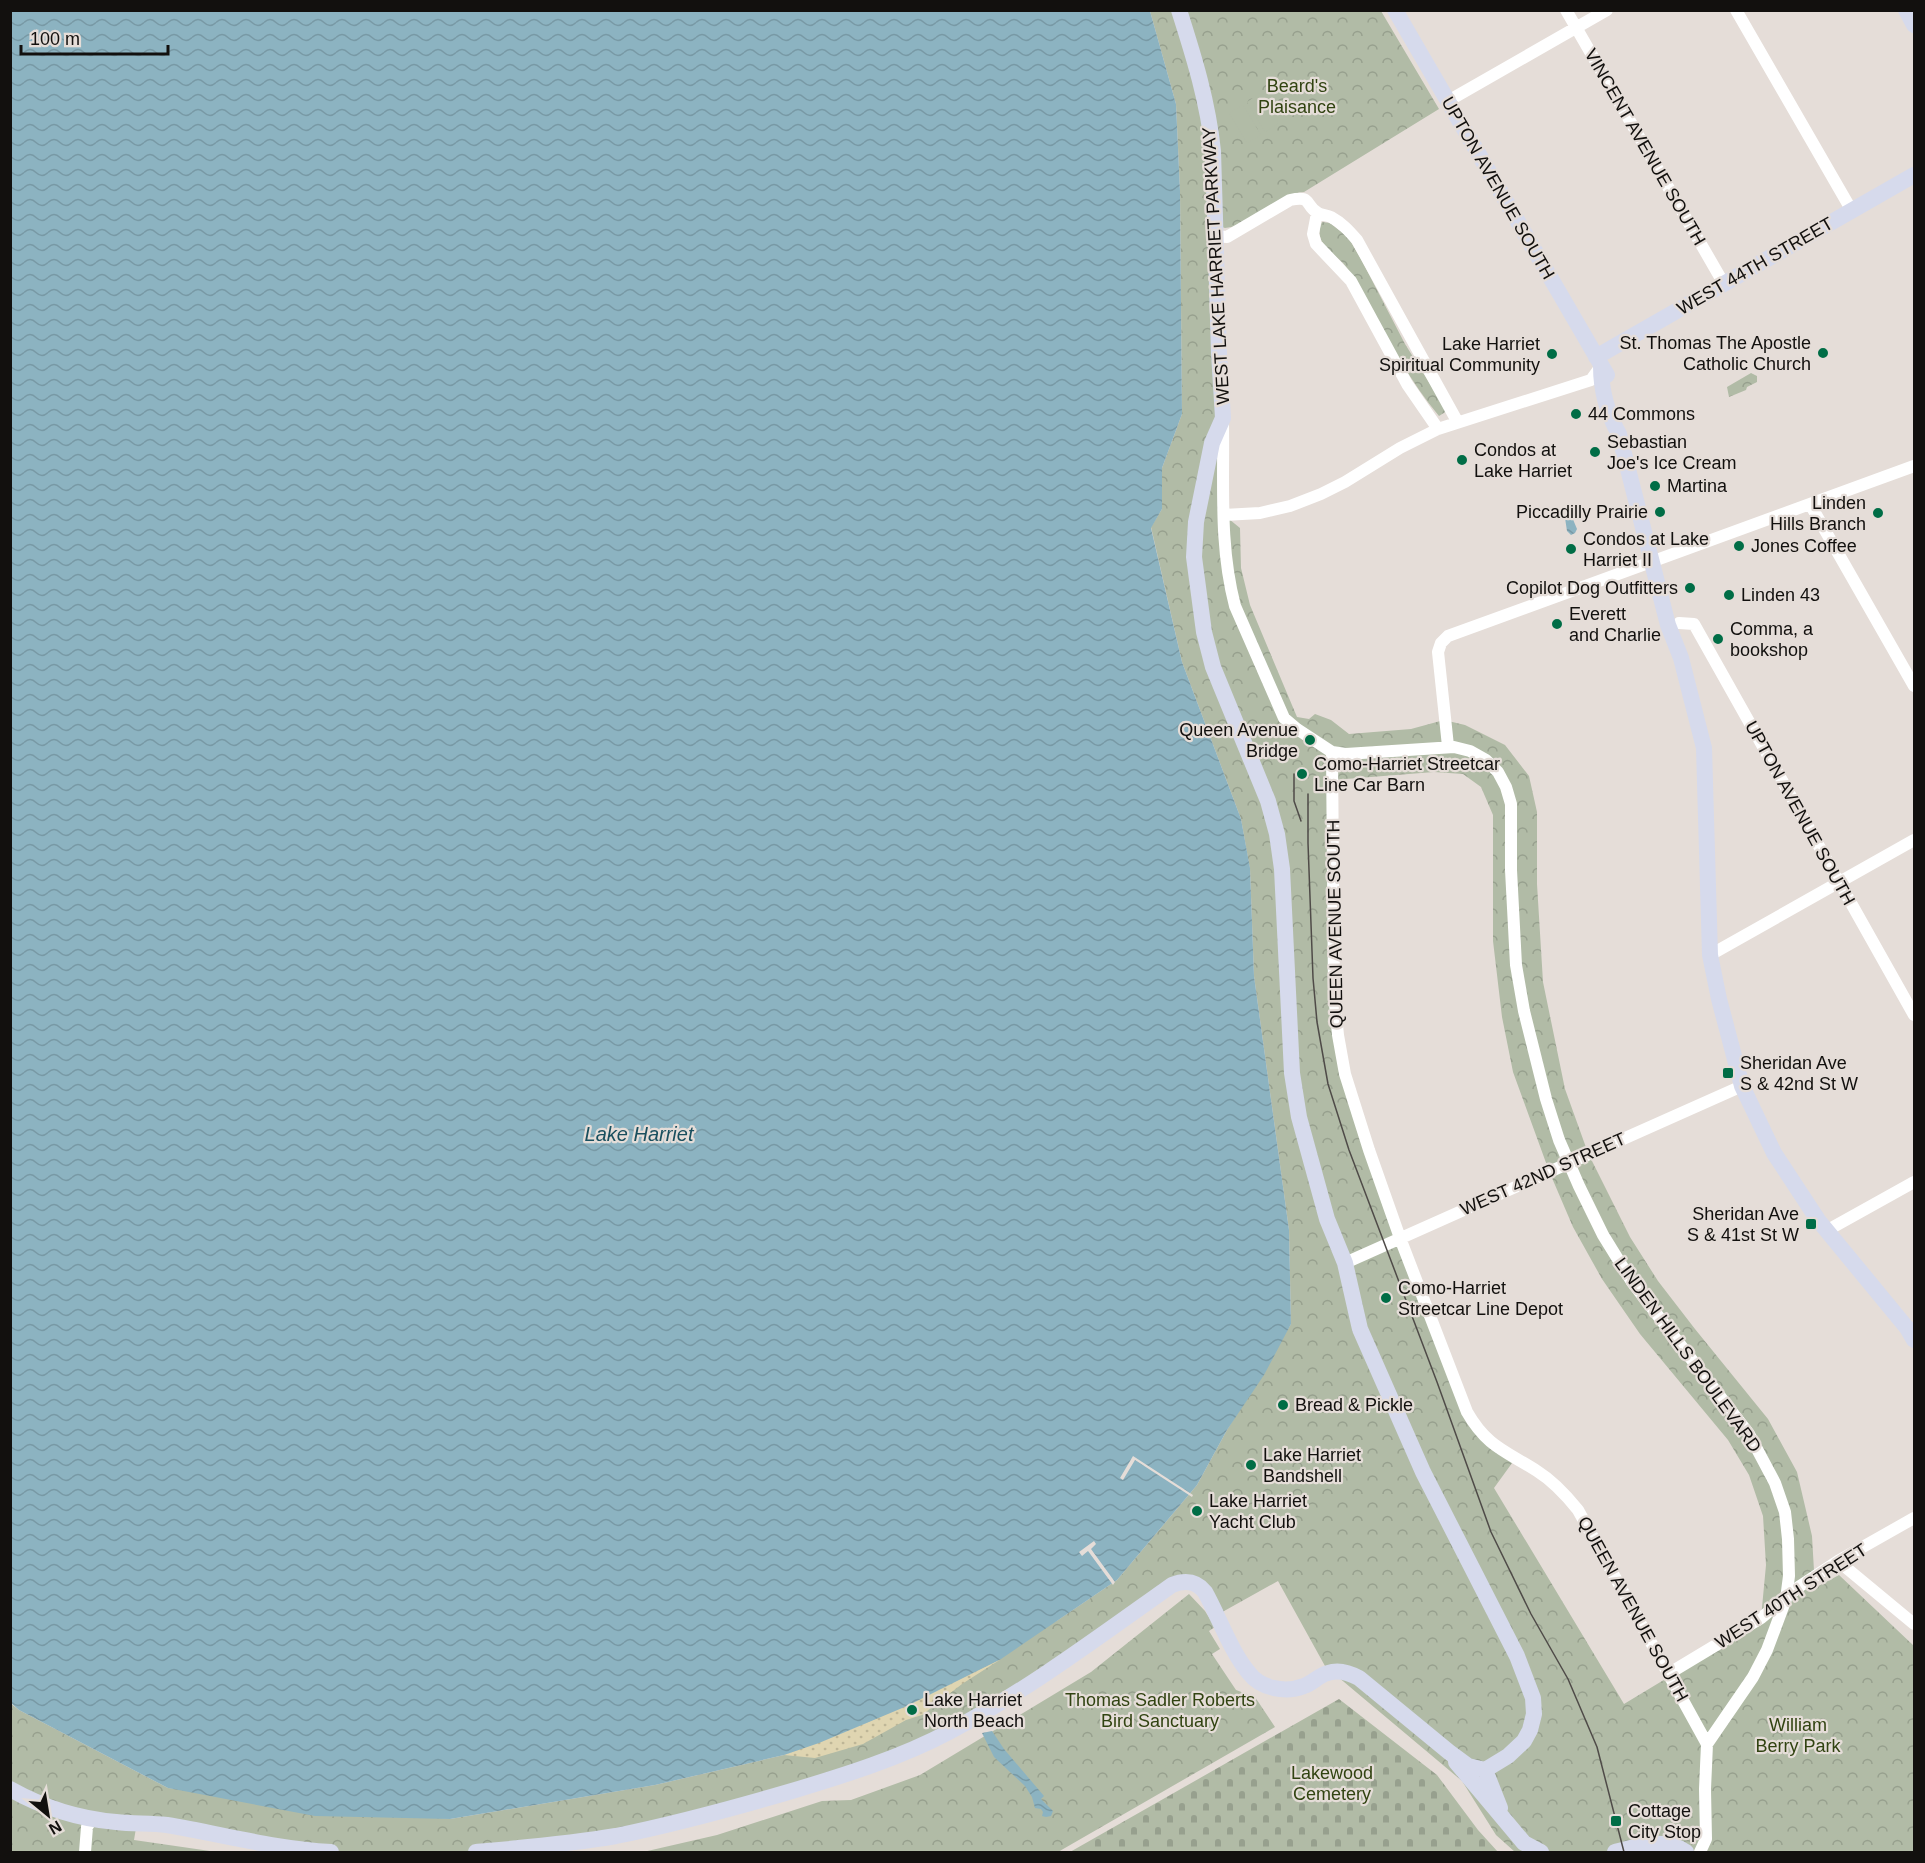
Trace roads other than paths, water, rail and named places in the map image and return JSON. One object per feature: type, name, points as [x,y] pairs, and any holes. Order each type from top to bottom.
[{"type":"street","name":"WEST LAKE HARRIET PARKWAY","points":[[1179,10],[1205,96],[1213,151],[1214,236],[1223,418],[1224,549],[1235,606],[1284,718],[1296,729],[1328,750]]},
{"type":"street","name":"UPTON AVENUE SOUTH","points":[[1395,10],[1599,361],[1601,387],[1619,434],[1653,561]]},
{"type":"street","name":"VINCENT AVENUE SOUTH","points":[[1566,10],[1725,284]]},
{"type":"street","points":[[1448,101],[1607,10]]},
{"type":"street","points":[[1736,10],[1851,211]]},
{"type":"street","points":[[1906,10],[1914,25]]},
{"type":"street","name":"WEST 44TH STREET","points":[[1224,515],[1260,513],[1290,506],[1321,494],[1400,448],[1438,429],[1591,380],[1599,361],[1725,284],[1914,175]]},
{"type":"street","points":[[1214,236],[1227,237],[1290,200],[1300,198],[1308,202],[1317,213],[1329,216],[1343,225],[1357,240],[1457,422]]},
{"type":"street","points":[[1317,213],[1313,234],[1316,244],[1350,281],[1407,384],[1438,429]]},
{"type":"street","name":"WEST LAKE HARRIET PARKWAY","points":[[1223,418],[1212,443],[1196,522],[1194,557],[1204,632],[1213,667],[1258,774],[1277,834],[1282,869],[1291,1061],[1299,1118],[1327,1219],[1345,1263],[1365,1342],[1423,1472],[1517,1656],[1533,1698],[1534,1714],[1530,1730],[1524,1741],[1508,1756],[1485,1770]]},
{"type":"street","points":[[1448,746],[1438,652],[1441,643],[1448,636],[1914,466]]},
{"type":"street","points":[[1810,504],[1914,686]]},
{"type":"street","points":[[1653,561],[1665,572],[1679,623],[1681,658]]},
{"type":"street","points":[[1653,561],[1668,625],[1681,658],[1704,748],[1710,955],[1742,1086],[1774,1153],[1826,1231],[1907,1328],[1914,1340]]},
{"type":"street","name":"UPTON AVENUE SOUTH","points":[[1679,623],[1694,624],[1914,1015]]},
{"type":"street","name":"LINDEN HILLS BOULEVARD","points":[[1328,750],[1346,754],[1448,746],[1470,751],[1486,760],[1498,772],[1511,804],[1511,870],[1516,965],[1524,1011],[1546,1099],[1568,1162],[1603,1235],[1632,1282],[1749,1434],[1775,1483],[1785,1512],[1790,1565],[1786,1599],[1767,1650],[1753,1677],[1707,1744]]},
{"type":"street","name":"QUEEN AVENUE SOUTH","points":[[1328,750],[1334,994],[1338,1035],[1345,1074],[1356,1113],[1400,1238],[1475,1427],[1500,1450],[1539,1472],[1560,1489],[1578,1509],[1707,1744]]},
{"type":"street","points":[[1710,955],[1914,840]]},
{"type":"street","name":"WEST 42ND STREET","points":[[1345,1263],[1742,1086]]},
{"type":"street","points":[[1826,1231],[1914,1182]]},
{"type":"street","name":"WEST 40TH STREET","points":[[1668,1674],[1761,1618],[1800,1586],[1838,1561],[1914,1518]]},
{"type":"street","points":[[1838,1561],[1914,1624]]},
{"type":"street","points":[[476,1852],[613,1836],[679,1822],[828,1781],[898,1755],[948,1732],[1025,1686],[1108,1632],[1172,1585],[1181,1582],[1196,1584],[1205,1592],[1242,1663],[1256,1681],[1264,1686],[1290,1689],[1303,1687],[1327,1673],[1344,1671],[1359,1678],[1468,1766],[1485,1770],[1504,1820]]},
{"type":"street","points":[[1700,1852],[1706,1839],[1707,1744]]},
{"type":"street","points":[[1449,1752],[1524,1843],[1541,1852]]},
{"type":"street","points":[[10,1790],[29,1800],[92,1819],[163,1825],[268,1845],[331,1852]]},
{"type":"street","points":[[85,1852],[87,1827],[92,1819]]},
{"type":"street","points":[[1615,1852],[1655,1844],[1670,1845],[1686,1852]]},
{"type":"water","name":"Lake Harriet","points":[[10,11],[1150,11],[1176,104],[1180,191],[1182,414],[1162,468],[1162,509],[1151,528],[1182,662],[1241,819],[1250,868],[1254,976],[1289,1230],[1291,1324],[1264,1375],[1227,1430],[1197,1485],[1117,1580],[1001,1659],[907,1706],[819,1743],[784,1755],[655,1785],[450,1819],[315,1816],[168,1788],[19,1710],[11,1703]]},
{"type":"water","points":[[1572,517],[1577,529],[1571,535],[1567,531],[1565,518]]},
{"type":"water","points":[[992,1731],[1004,1749],[1044,1796],[1041,1799],[1053,1811],[1051,1816],[1042,1816],[1043,1812],[1035,1808],[1032,1797],[1025,1786],[994,1757],[982,1733]]},
{"type":"tram line","points":[[1294,774],[1294,801],[1301,821]]},
{"type":"tram line","points":[[1308,794],[1313,978],[1317,1022],[1328,1084],[1349,1150],[1491,1532],[1531,1614],[1568,1679],[1597,1747],[1624,1852]]},
{"type":"place","name":"St. Thomas The Apostle Catholic Church","points":[[1823,353]]},
{"type":"place","name":"Lake Harriet Spiritual Community","points":[[1552,354]]},
{"type":"place","name":"44 Commons","points":[[1576,414]]},
{"type":"place","name":"Sebastian Joe's Ice Cream","points":[[1595,452]]},
{"type":"place","name":"Condos at Lake Harriet","points":[[1462,460]]},
{"type":"place","name":"Martina","points":[[1655,486]]},
{"type":"place","name":"Piccadilly Prairie","points":[[1660,512]]},
{"type":"place","name":"Linden Hills Branch","points":[[1878,513]]},
{"type":"place","name":"Jones Coffee","points":[[1739,546]]},
{"type":"place","name":"Condos at Lake Harriet II","points":[[1571,549]]},
{"type":"place","name":"Copilot Dog Outfitters","points":[[1690,588]]},
{"type":"place","name":"Linden 43","points":[[1729,595]]},
{"type":"place","name":"Everett and Charlie","points":[[1557,624]]},
{"type":"place","name":"Comma, a bookshop","points":[[1718,639]]},
{"type":"place","name":"Queen Avenue Bridge","points":[[1310,740]]},
{"type":"place","name":"Como-Harriet Streetcar Line Car Barn","points":[[1302,774]]},
{"type":"place","name":"Sheridan Ave S & 42nd St W","points":[[1728,1073]]},
{"type":"place","name":"Sheridan Ave S & 41st St W","points":[[1811,1224]]},
{"type":"place","name":"Como-Harriet Streetcar Line Depot","points":[[1386,1298]]},
{"type":"place","name":"Bread & Pickle","points":[[1283,1405]]},
{"type":"place","name":"Lake Harriet Bandshell","points":[[1251,1465]]},
{"type":"place","name":"Lake Harriet Yacht Club","points":[[1197,1511]]},
{"type":"place","name":"Lake Harriet North Beach","points":[[912,1710]]},
{"type":"place","name":"Cottage City Stop","points":[[1616,1821]]},
{"type":"park label","name":"Beard's Plaisance","points":[[1297,96]]},
{"type":"park label","name":"Thomas Sadler Roberts Bird Sanctuary","points":[[1160,1710]]},
{"type":"park label","name":"William Berry Park","points":[[1798,1735]]},
{"type":"park label","name":"Lakewood Cemetery","points":[[1332,1783]]}]
